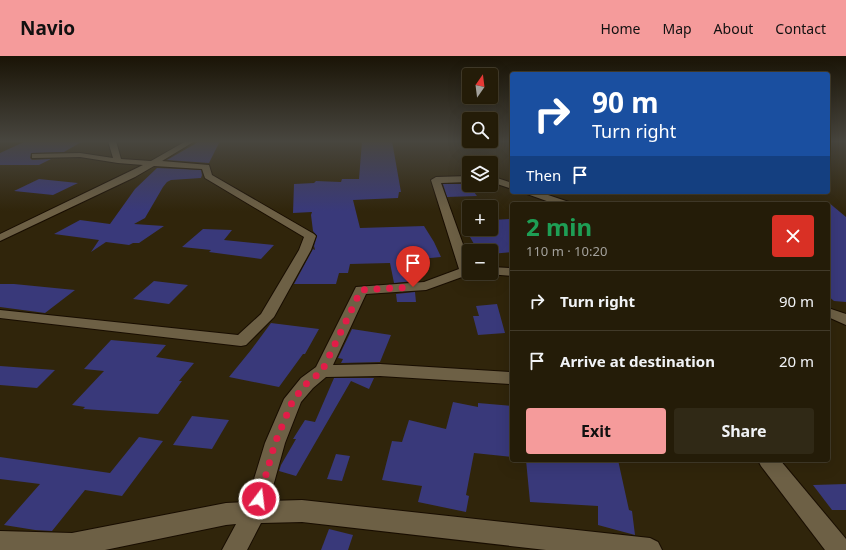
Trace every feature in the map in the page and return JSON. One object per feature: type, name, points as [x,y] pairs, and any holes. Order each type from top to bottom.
[{"type":"street","points":[[0,238],[132,175],[150,164]]},
{"type":"street","points":[[0,314],[241,340],[267,316],[305,250],[310,236],[208,176],[206,167],[166,164]]},
{"type":"street","points":[[462,179],[436,180],[462,253]]},
{"type":"street","points":[[498,181],[510,185]]},
{"type":"street","points":[[536,194],[559,202]]},
{"type":"street","points":[[498,271],[510,272]]},
{"type":"street","points":[[234,550],[256,513],[275,443],[293,400],[307,383],[322,371],[361,290],[426,286],[462,272]]},
{"type":"street","points":[[830,313],[846,320]]},
{"type":"street","points":[[322,371],[380,370],[510,378]]},
{"type":"street","points":[[770,462],[840,550]]},
{"type":"street","points":[[2,545],[72,545],[226,514],[302,511],[650,550]]},
{"type":"building","points":[[0,164],[41,164],[39,165]]},
{"type":"building","points":[[360,164],[396,164],[401,192],[399,192],[398,198],[353,200],[360,228],[424,226],[441,257],[409,260],[414,281],[394,283],[390,263],[350,264],[348,273],[339,273],[336,284],[294,284],[313,249],[315,250],[314,246],[317,236],[313,231],[312,212],[293,213],[294,184],[314,183],[316,181],[341,182],[342,179],[359,179]]},
{"type":"building","points":[[157,168],[201,170],[202,175],[201,178],[171,180],[167,182],[145,218],[134,224],[164,226],[139,243],[129,245],[106,242],[91,252],[99,240],[54,234],[80,220],[110,224],[135,189]]},
{"type":"building","points":[[39,179],[78,183],[53,195],[14,191]]},
{"type":"building","points":[[443,184],[462,184],[462,192],[474,192],[477,196],[447,197]]},
{"type":"building","points":[[830,204],[846,217],[846,302],[834,301],[830,298]]},
{"type":"building","points":[[510,219],[510,252],[498,253],[498,244],[474,244],[469,236],[498,236],[498,220]]},
{"type":"building","points":[[203,229],[232,230],[224,240],[274,245],[261,259],[209,252],[211,250],[182,247]]},
{"type":"building","points":[[154,281],[188,285],[169,304],[133,299]]},
{"type":"building","points":[[0,284],[75,290],[45,313],[0,307]]},
{"type":"building","points":[[415,292],[416,302],[397,302],[396,294]]},
{"type":"building","points":[[497,304],[505,333],[478,335],[473,316],[479,316],[476,306]]},
{"type":"building","points":[[271,323],[319,329],[305,354],[303,354],[279,387],[229,377],[251,350]]},
{"type":"building","points":[[352,329],[391,335],[380,362],[341,363],[343,359],[338,358]]},
{"type":"building","points":[[111,340],[166,345],[156,357],[194,363],[179,381],[182,381],[158,414],[83,409],[85,407],[72,405],[104,371],[84,369]]},
{"type":"building","points":[[0,366],[55,370],[37,388],[0,385]]},
{"type":"building","points":[[334,378],[374,378],[369,389],[351,381],[296,476],[279,471],[296,439],[293,439],[305,420],[315,422]]},
{"type":"building","points":[[453,402],[478,407],[478,403],[510,406],[510,457],[474,453],[466,495],[469,496],[466,512],[418,502],[422,486],[382,480],[392,441],[402,442],[409,420],[446,429]]},
{"type":"building","points":[[192,416],[229,420],[212,449],[173,445]]},
{"type":"building","points":[[139,437],[163,441],[122,496],[85,490],[52,531],[4,525],[40,484],[0,479],[0,457],[110,473]]},
{"type":"building","points":[[336,454],[350,456],[342,481],[327,479]]},
{"type":"building","points":[[526,462],[618,462],[629,510],[632,511],[635,535],[598,525],[598,506],[530,502]]},
{"type":"building","points":[[846,484],[846,510],[832,510],[813,485]]},
{"type":"building","points":[[329,529],[353,535],[348,550],[321,550]]},
{"type":"route","points":[[259,499],[275,443],[293,400],[307,383],[322,371],[361,290],[413,287]]}]
